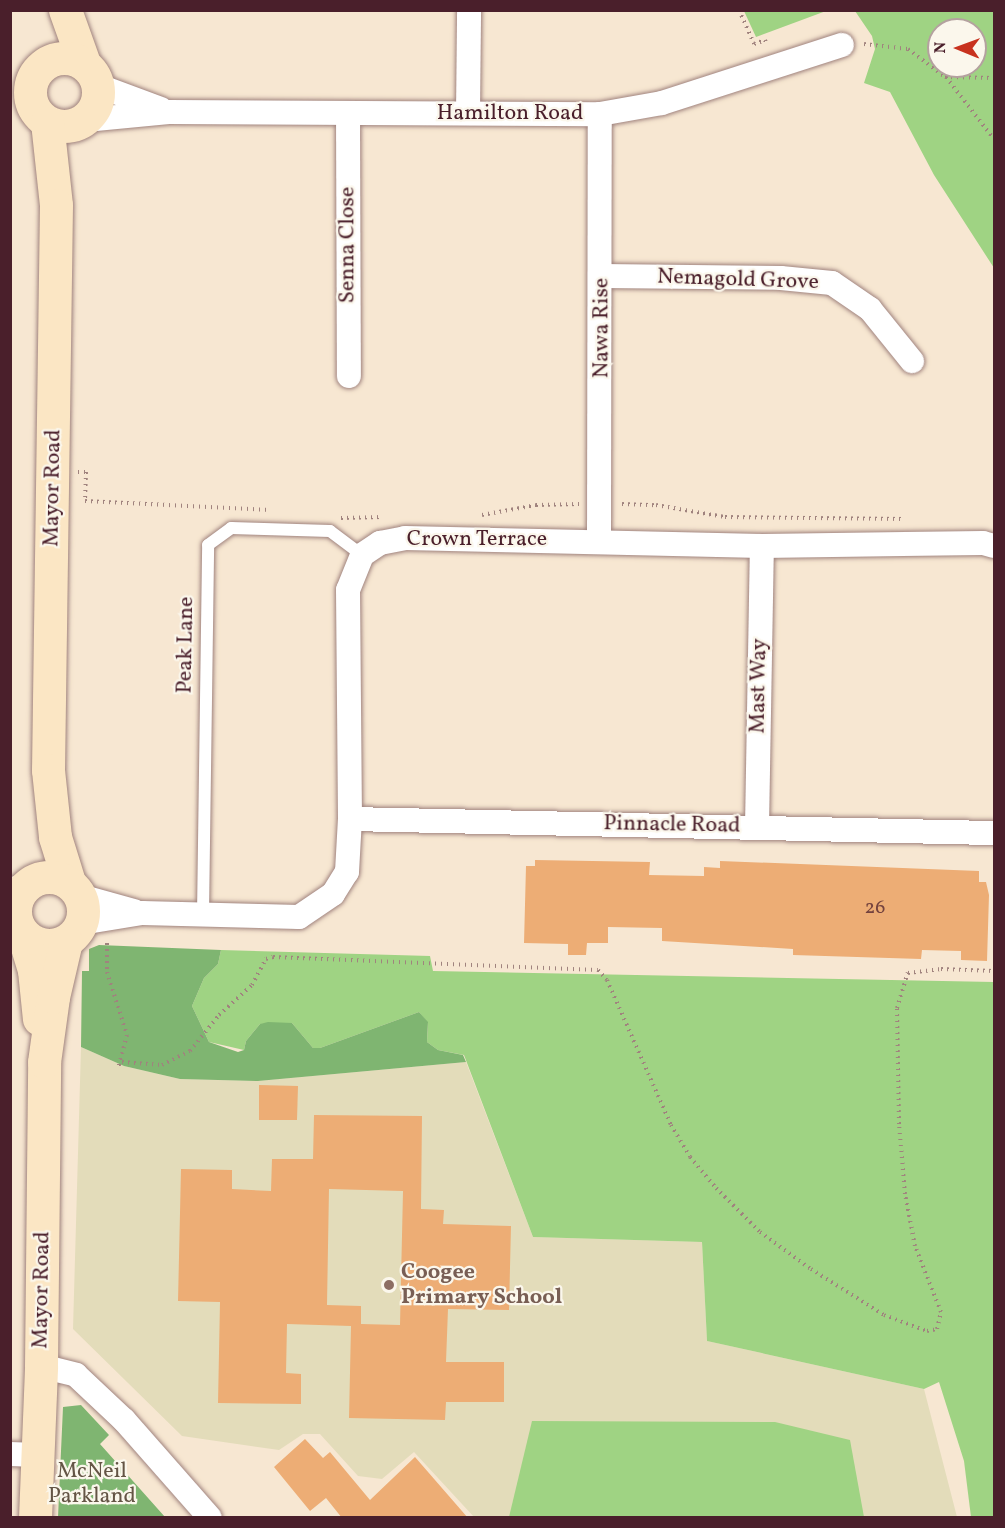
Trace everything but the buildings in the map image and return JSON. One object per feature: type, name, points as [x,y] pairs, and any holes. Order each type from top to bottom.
[{"type":"main road","points":[[51,10],[32,68],[30,107],[70,126],[83,121],[96,105],[91,75],[65,10]]},
{"type":"main road","points":[[32,68],[63,57],[91,75]]},
{"type":"main road","name":"Mayor Road","points":[[30,107],[56,205],[48,770],[55,837],[74,910],[53,997],[44,1062]]},
{"type":"main road","name":"Mayor Road","points":[[56,205],[83,121]]},
{"type":"main road","name":"Mayor Road","points":[[22,886],[48,770]]},
{"type":"main road","points":[[49,876],[74,910],[51,946],[36,943],[18,931],[15,915],[16,898],[22,886],[49,876]]},
{"type":"main road","name":"Mayor Road","points":[[18,931],[34,970],[44,1062],[41,1366],[24,1455],[35,1518]]},
{"type":"street","points":[[468,113],[469,10]]},
{"type":"street","name":"Hamilton Road","points":[[83,121],[169,112],[600,114],[662,103],[777,69],[842,45]]},
{"type":"street","name":"Hamilton Road","points":[[91,75],[169,112]]},
{"type":"street","name":"Senna Close","points":[[348,114],[349,376]]},
{"type":"street","name":"Nawa Rise","points":[[599,542],[602,276],[600,114]]},
{"type":"street","name":"Nemagold Grove","points":[[602,276],[781,278],[832,284],[870,309],[912,361]]},
{"type":"street","name":"Crown Terrace","points":[[362,555],[380,543],[405,538],[762,546],[983,543],[994,546]]},
{"type":"street","name":"Mast Way","points":[[757,827],[762,546]]},
{"type":"street","points":[[74,910],[299,917],[333,894],[347,872],[350,819],[348,590],[362,555]]},
{"type":"street","name":"Pinnacle Road","points":[[350,819],[994,832]]},
{"type":"street","points":[[41,1366],[76,1375],[124,1420],[210,1518]]},
{"type":"lane","name":"Peak Lane","points":[[204,914],[208,545],[231,528],[330,531],[362,555]]},
{"type":"path","points":[[739,10],[754,44],[765,40],[777,69]]},
{"type":"path","points":[[842,45],[878,43],[908,49],[927,63]]},
{"type":"path","points":[[946,78],[994,140]]},
{"type":"path","points":[[53,472],[86,472],[85,501],[273,510]]},
{"type":"path","points":[[475,517],[536,505],[601,504],[656,505],[724,517],[911,519]]},
{"type":"path","points":[[332,518],[395,517]]},
{"type":"path","points":[[107,943],[107,972],[127,1035],[122,1062],[118,1070]]},
{"type":"path","points":[[122,1062],[162,1065],[190,1050],[219,1015],[252,985],[266,959],[273,957],[598,970],[607,980],[671,1125],[690,1157],[716,1188],[760,1232],[811,1269],[884,1315],[927,1331],[937,1329],[940,1312],[915,1246],[905,1194],[899,1124],[899,1000],[908,973],[941,969],[994,971]]},
{"type":"shaded area","name":"Coogee Primary School","points":[[81,1047],[124,1066],[180,1079],[258,1081],[466,1062],[533,1237],[702,1242],[707,1341],[924,1389],[957,1517],[474,1517],[414,1452],[382,1479],[358,1476],[320,1434],[303,1434],[279,1450],[182,1436],[73,1329]]},
{"type":"green space","points":[[744,11],[826,11],[756,37]]},
{"type":"green space","points":[[855,11],[994,11],[994,268],[934,175],[890,92],[864,83],[875,49],[872,36]]},
{"type":"green space","points":[[99,945],[221,950],[218,964],[204,978],[192,1006],[209,1042],[238,1052],[244,1050],[246,1041],[260,1024],[268,1022],[292,1023],[313,1048],[320,1048],[419,1012],[428,1022],[427,1042],[438,1050],[463,1055],[466,1062],[258,1081],[180,1079],[124,1066],[81,1047],[82,971],[89,971],[89,949]]},
{"type":"green space","points":[[221,950],[430,956],[433,971],[994,982],[994,1517],[971,1517],[964,1461],[939,1382],[924,1389],[707,1341],[702,1242],[533,1237],[464,1055],[438,1050],[427,1042],[428,1023],[419,1012],[320,1048],[313,1048],[292,1023],[260,1024],[246,1041],[244,1050],[209,1042],[192,1006],[204,978],[218,964]]},
{"type":"green space","name":"McNeil Parkland","points":[[81,1405],[109,1435],[100,1444],[165,1517],[58,1517],[63,1407]]},
{"type":"green space","points":[[532,1421],[775,1422],[850,1440],[864,1517],[509,1517]]},
{"type":"place","name":"Coogee Primary School","points":[[389,1285]]}]
